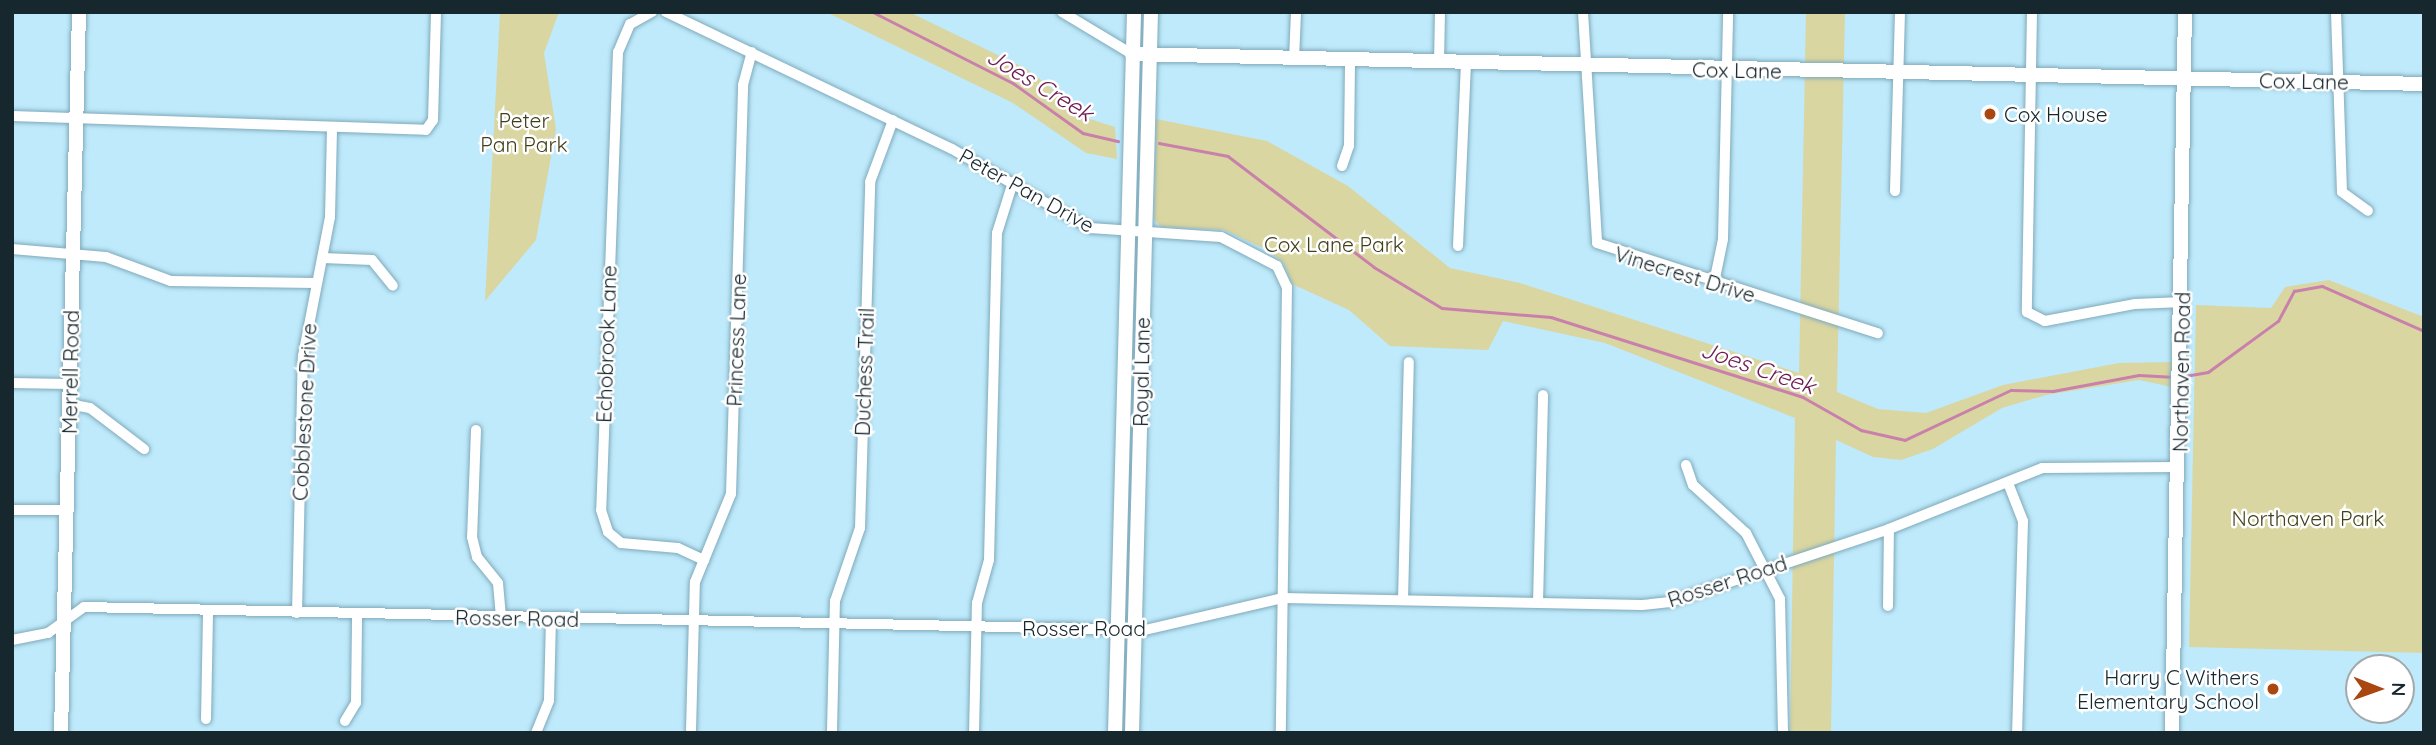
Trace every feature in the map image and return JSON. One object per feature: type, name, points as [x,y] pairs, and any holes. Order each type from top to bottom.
[{"type":"street","name":"Merrell Road","points":[[61,733],[79,12]]},
{"type":"street","points":[[12,116],[332,129],[426,130],[433,120],[436,12]]},
{"type":"street","name":"Echobrook Lane","points":[[652,12],[630,24],[618,52],[603,522],[621,543],[678,548],[704,560]]},
{"type":"street","name":"Peter Pan Drive","points":[[666,12],[893,120],[1013,183],[1090,228],[1127,234],[1221,237],[1270,260],[1285,278],[1280,733]]},
{"type":"street","name":"Cox Lane","points":[[1062,12],[1132,54],[1151,56],[2424,84]]},
{"type":"street","name":"Royal Lane","points":[[1115,733],[1134,12]]},
{"type":"street","name":"Royal Lane","points":[[1132,733],[1151,12]]},
{"type":"street","points":[[1294,60],[1296,12]]},
{"type":"street","points":[[1439,63],[1440,12]]},
{"type":"street","name":"Vinecrest Drive","points":[[1583,12],[1583,67],[1594,121],[1593,237],[1608,251],[1878,333]]},
{"type":"street","points":[[1714,283],[1724,239],[1728,12]]},
{"type":"street","points":[[1895,191],[1900,12]]},
{"type":"street","points":[[2032,12],[2027,312],[2045,321],[2135,304],[2183,302]]},
{"type":"street","name":"Northaven Road","points":[[2172,733],[2188,78],[2185,12]]},
{"type":"street","points":[[2336,12],[2342,192],[2368,211]]},
{"type":"street","name":"Princess Lane","points":[[691,730],[693,621],[704,560],[731,494],[743,85],[752,52]]},
{"type":"street","points":[[1342,166],[1349,146],[1350,61]]},
{"type":"street","points":[[1458,246],[1466,63]]},
{"type":"street","name":"Duchess Trail","points":[[832,732],[837,590],[860,528],[870,182],[893,120]]},
{"type":"street","name":"Cobblestone Drive","points":[[297,613],[303,356],[323,258],[332,129]]},
{"type":"street","points":[[974,733],[975,627],[989,560],[997,233],[1013,183]]},
{"type":"street","points":[[12,249],[73,251],[171,281],[316,283]]},
{"type":"street","points":[[323,258],[372,260],[393,286]]},
{"type":"street","points":[[1403,600],[1409,362]]},
{"type":"street","points":[[12,383],[69,384]]},
{"type":"street","points":[[1538,603],[1543,395]]},
{"type":"street","points":[[69,404],[90,408],[144,449]]},
{"type":"street","points":[[476,430],[472,537],[477,557],[498,583],[502,618]]},
{"type":"street","points":[[1686,465],[1693,485],[1746,533],[1783,608],[1783,733]]},
{"type":"street","name":"Rosser Road","points":[[12,640],[34,639],[84,607],[1135,630],[1283,598],[1538,603],[1670,602],[1889,528],[2055,465],[2179,467]]},
{"type":"street","points":[[2008,482],[2023,521],[2017,733]]},
{"type":"street","points":[[12,510],[66,510]]},
{"type":"street","points":[[1888,606],[1889,528]]},
{"type":"street","points":[[206,719],[208,610]]},
{"type":"street","points":[[345,721],[356,703],[358,615]]},
{"type":"street","points":[[536,733],[549,700],[551,618]]},
{"type":"green space","name":"Peter Pan Park","points":[[500,12],[559,12],[544,53],[556,129],[536,240],[485,301]]},
{"type":"green space","points":[[826,12],[909,12],[1027,69],[1090,119],[1115,127],[1117,159],[1086,153],[1013,103]]},
{"type":"green space","name":"Cox Lane Park","points":[[1806,12],[1845,12],[1837,392],[1878,409],[1926,413],[2003,385],[2119,363],[2173,362],[2172,387],[2139,380],[2046,395],[2002,408],[1933,449],[1901,460],[1873,457],[1836,440],[1831,733],[1790,733],[1795,418],[1605,343],[1503,321],[1488,350],[1390,346],[1349,310],[1292,284],[1283,262],[1263,248],[1224,230],[1161,227],[1154,219],[1156,119],[1267,141],[1348,186],[1450,268],[1520,283],[1799,373]]},
{"type":"green space","name":"Northaven Park","points":[[2329,280],[2424,317],[2424,653],[2189,647],[2196,305],[2271,308],[2285,287]]},
{"type":"waterway","name":"Joes Creek","points":[[873,12],[1013,83],[1083,133],[1118,141]]},
{"type":"waterway","name":"Joes Creek","points":[[1159,143],[1228,156],[1374,267],[1442,308],[1551,317],[1803,397],[1861,430],[1905,440],[2011,390],[2053,391],[2139,375],[2175,377]]},
{"type":"waterway","name":"Joes Creek","points":[[2185,376],[2208,372],[2278,321],[2294,291],[2322,286],[2424,331]]},
{"type":"place","name":"Cox House","points":[[1990,114]]},
{"type":"place","name":"Harry C Withers Elementary School","points":[[2273,689]]}]
